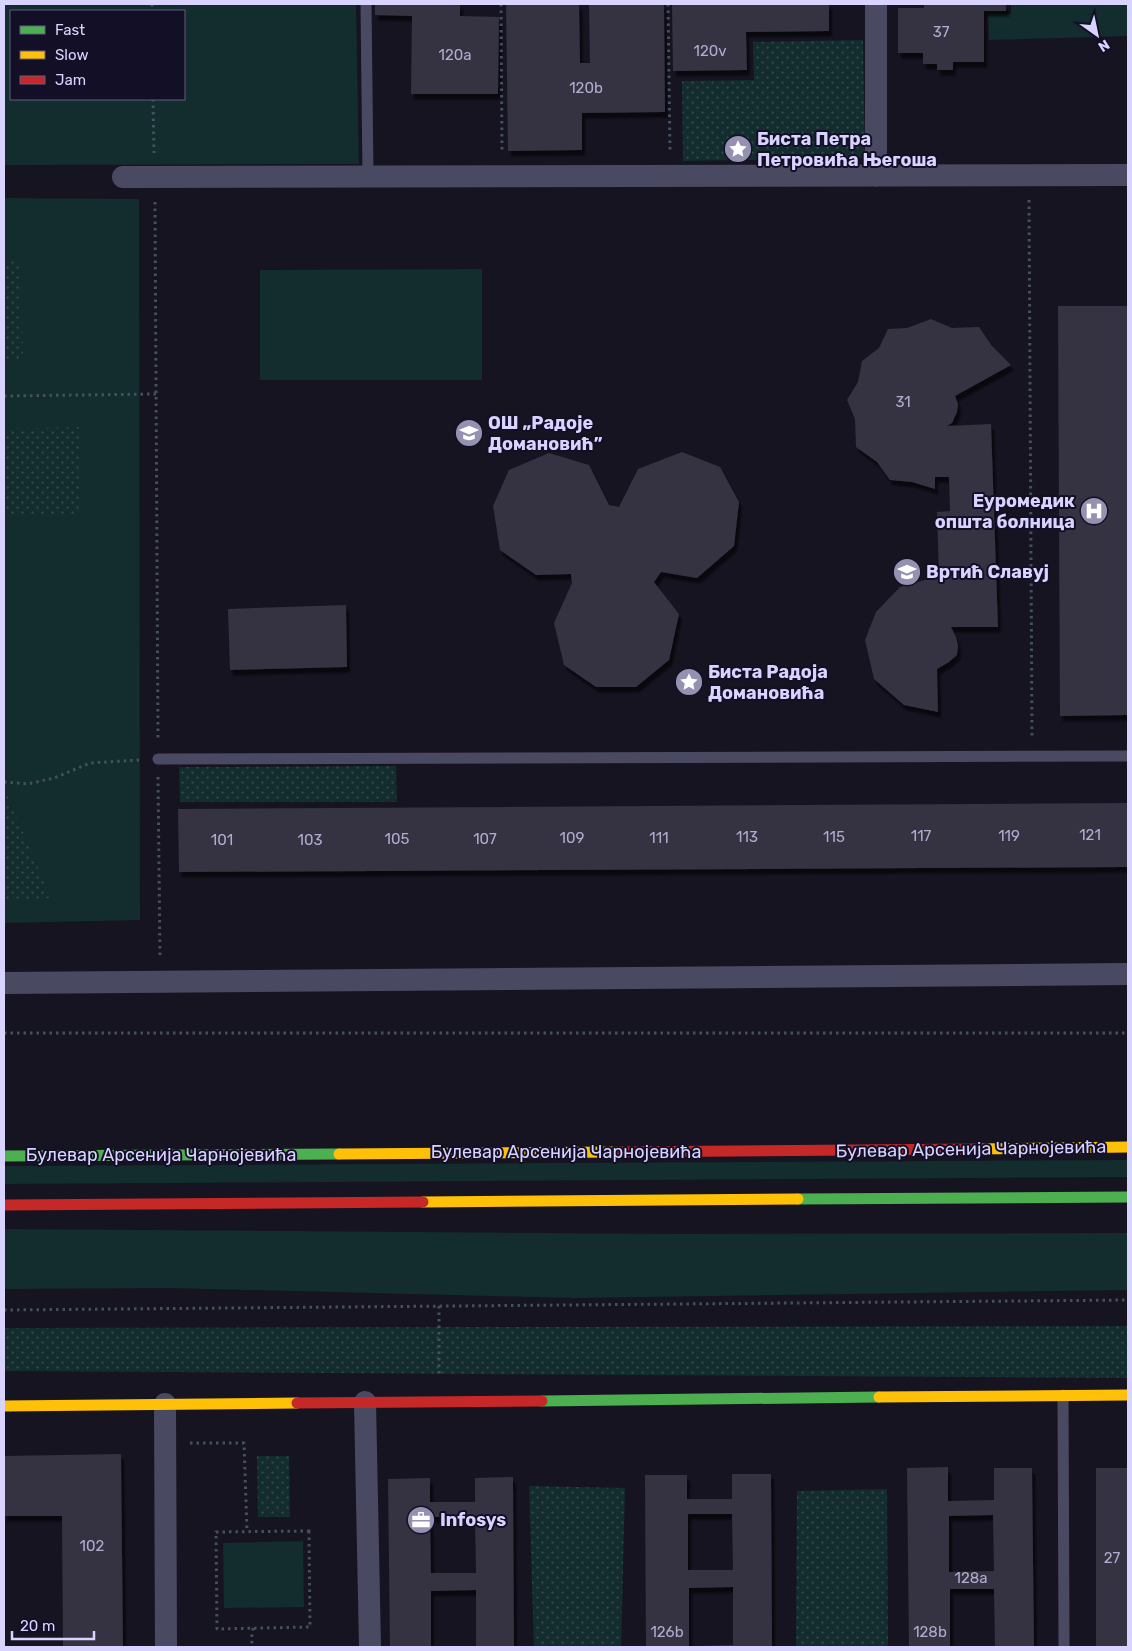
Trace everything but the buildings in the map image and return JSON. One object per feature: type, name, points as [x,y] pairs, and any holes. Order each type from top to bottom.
[{"type":"main road","name":"Булевар Арсенија Чарнојевића","points":[[4,1156],[1128,1147]]},
{"type":"main road","points":[[4,1205],[1128,1197]]},
{"type":"main road","points":[[4,1406],[1128,1395]]},
{"type":"street","points":[[876,4],[876,176]]},
{"type":"street","points":[[123,177],[1128,175]]},
{"type":"street","points":[[4,983],[1128,974]]},
{"type":"street","points":[[366,1402],[370,1647]]},
{"type":"street","points":[[165,1404],[166,1647]]},
{"type":"lane","points":[[366,4],[368,177]]},
{"type":"lane","points":[[158,759],[1128,756]]},
{"type":"lane","points":[[1063,1395],[1064,1647]]},
{"type":"path","points":[[502,4],[503,177]]},
{"type":"path","points":[[668,4],[670,176]]},
{"type":"path","points":[[153,100],[160,982]]},
{"type":"path","points":[[1029,176],[1032,756]]},
{"type":"path","points":[[4,396],[156,394]]},
{"type":"path","points":[[4,782],[28,784],[54,778],[90,762],[158,759]]},
{"type":"path","points":[[4,1033],[1128,1033]]},
{"type":"path","points":[[4,1310],[1128,1300]]},
{"type":"path","points":[[439,1306],[440,1401]]},
{"type":"path","points":[[165,1443],[244,1443],[246,1532]]},
{"type":"path","points":[[309,1531],[310,1627],[253,1628],[216,1629],[216,1532],[309,1531]]},
{"type":"path","points":[[253,1628],[251,1638],[254,1647]]},
{"type":"green space","points":[[4,4],[356,4],[359,164],[4,165]]},
{"type":"green space","points":[[1011,4],[1128,4],[1128,36],[989,40],[988,14],[1011,14]]},
{"type":"green space","points":[[863,40],[865,158],[683,161],[682,81],[754,80],[753,42]]},
{"type":"green space","points":[[4,198],[139,199],[140,920],[4,923]]},
{"type":"green space","points":[[4,261],[20,261],[23,359],[4,360]]},
{"type":"green space","points":[[482,269],[482,380],[260,380],[260,270]]},
{"type":"green space","points":[[79,427],[80,515],[4,516],[4,429]]},
{"type":"green space","points":[[396,766],[397,802],[180,802],[179,767]]},
{"type":"green space","points":[[4,794],[7,795],[51,898],[4,900]]},
{"type":"green space","points":[[1128,1160],[1128,1177],[4,1184],[4,1166]]},
{"type":"green space","points":[[4,1229],[678,1234],[1128,1233],[1128,1290],[574,1298],[170,1288],[4,1289]]},
{"type":"green space","points":[[1128,1326],[1128,1378],[4,1371],[4,1328]]},
{"type":"green space","points":[[257,1456],[289,1456],[290,1517],[258,1517]]},
{"type":"green space","points":[[529,1486],[625,1488],[621,1647],[534,1647]]},
{"type":"green space","points":[[887,1489],[888,1647],[796,1647],[797,1491]]},
{"type":"green space","points":[[303,1541],[304,1607],[224,1608],[223,1543]]},
{"type":"traffic: fast","points":[[4,1156],[339,1154]]},
{"type":"traffic: fast","points":[[798,1199],[1128,1197]]},
{"type":"traffic: fast","points":[[542,1401],[879,1397]]},
{"type":"traffic: slow","points":[[978,1149],[1128,1147]]},
{"type":"traffic: slow","points":[[339,1154],[618,1152]]},
{"type":"traffic: slow","points":[[423,1202],[798,1199]]},
{"type":"traffic: slow","points":[[879,1397],[1128,1395]]},
{"type":"traffic: slow","points":[[4,1406],[297,1403]]},
{"type":"traffic: jam","points":[[618,1152],[978,1149]]},
{"type":"traffic: jam","points":[[4,1205],[423,1202]]},
{"type":"traffic: jam","points":[[297,1403],[542,1401]]},
{"type":"place","name":"Биста Петра Петровића Његоша","points":[[738,149]]},
{"type":"place","name":"ОШ „Радоје Домановић”","points":[[469,433]]},
{"type":"place","name":"Еуромедик општа болница","points":[[1094,511]]},
{"type":"place","name":"Вртић Славуј","points":[[907,572]]},
{"type":"place","name":"Биста Радоја Домановића","points":[[689,682]]},
{"type":"place","name":"Infosys","points":[[421,1520]]}]
